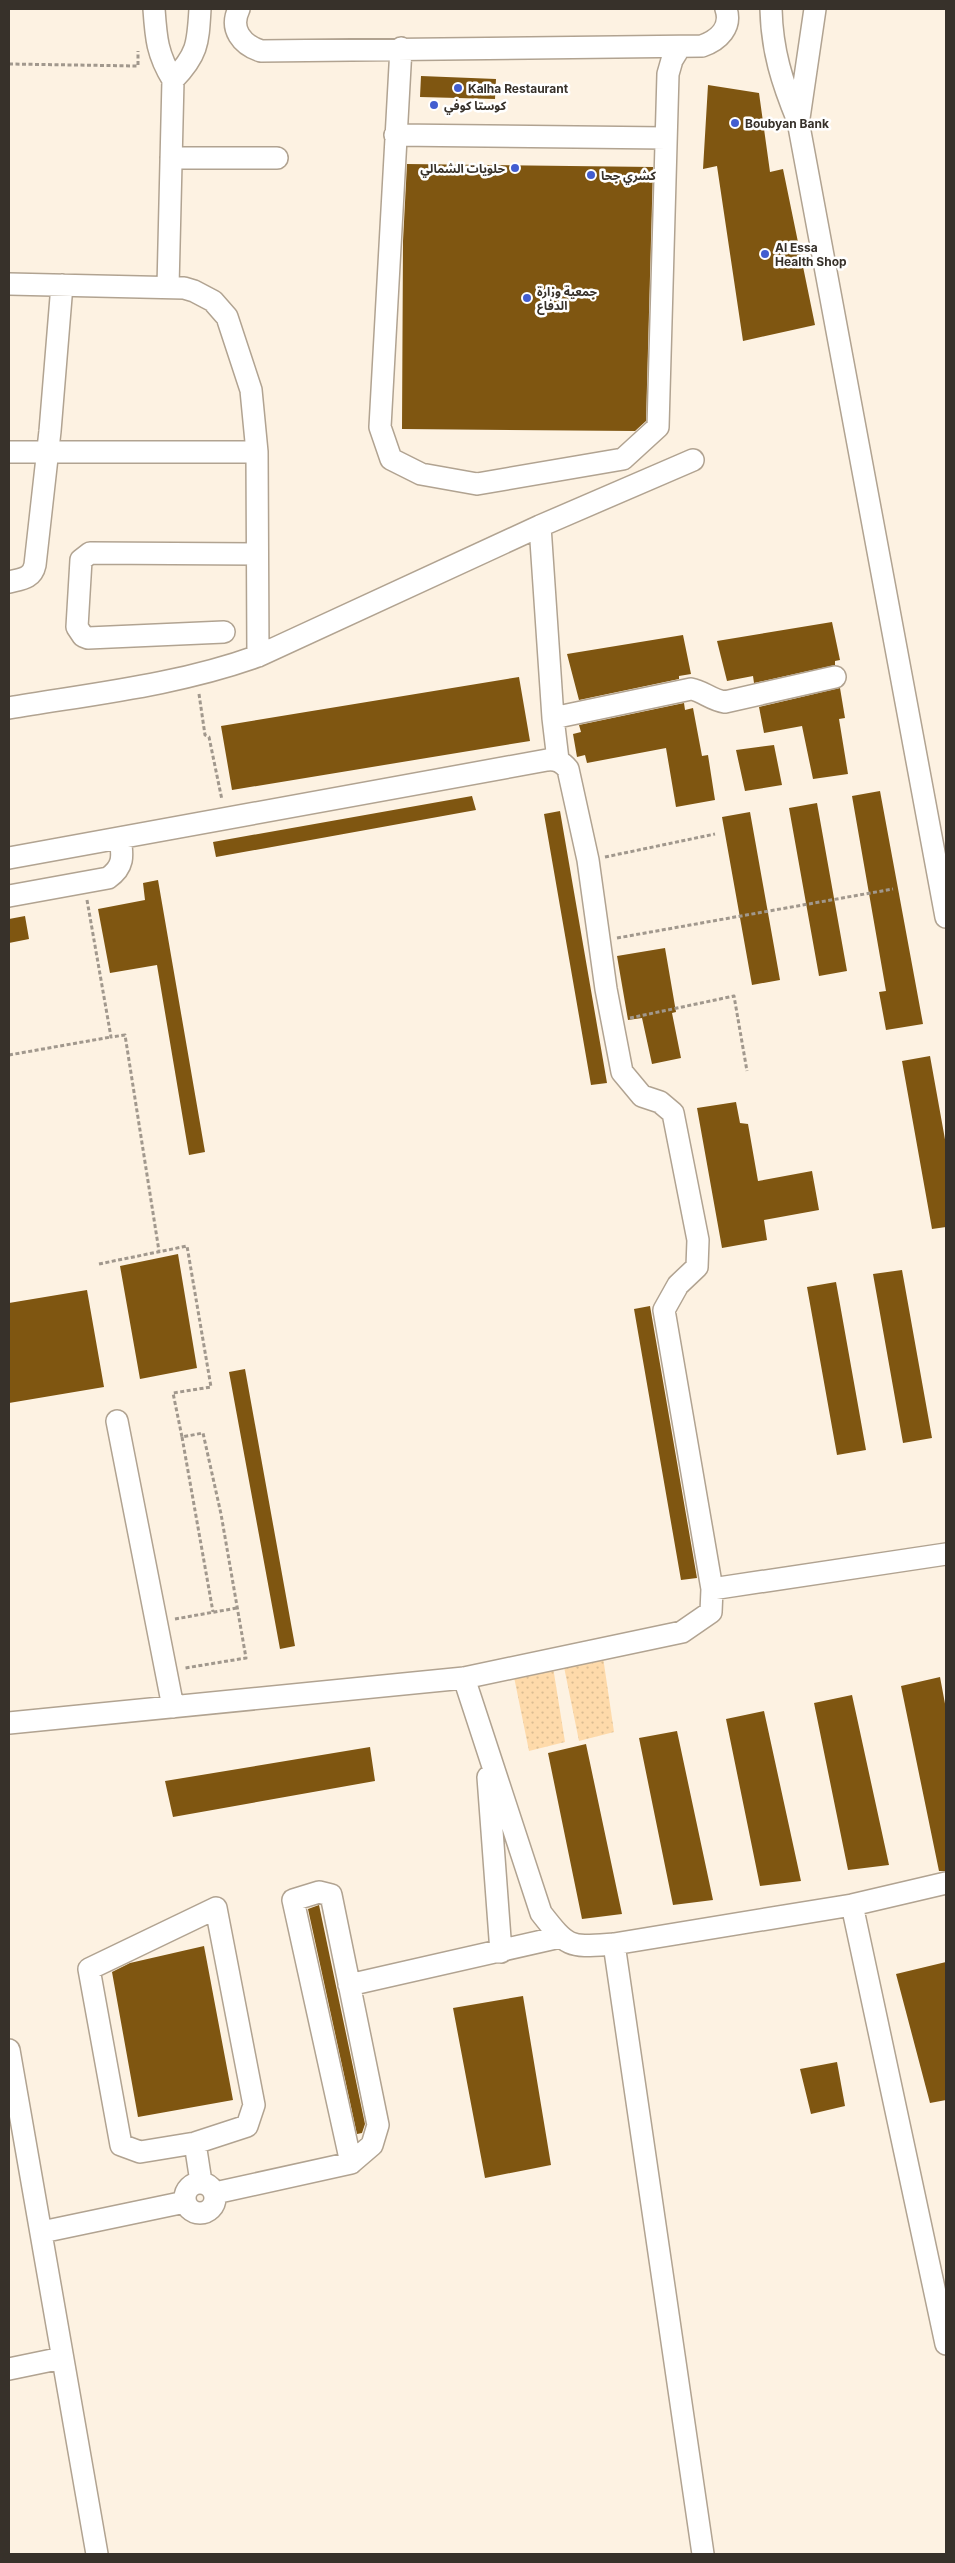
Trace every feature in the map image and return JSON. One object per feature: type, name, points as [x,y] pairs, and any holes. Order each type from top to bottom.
[{"type":"lane","points":[[154,9],[156,35],[163,63],[173,80],[168,287]]},
{"type":"lane","points":[[173,80],[190,62],[198,36],[200,9]]},
{"type":"lane","points":[[238,9],[235,22],[237,33],[243,42],[251,48],[261,51],[702,46],[713,42],[722,34],[727,23],[726,9]]},
{"type":"lane","points":[[771,9],[772,37],[782,82],[798,121],[946,917]]},
{"type":"lane","points":[[798,121],[815,9]]},
{"type":"lane","points":[[401,48],[380,427],[391,459],[421,474],[477,484],[623,459],[658,427],[668,74],[672,60],[680,47]]},
{"type":"lane","points":[[395,135],[666,138]]},
{"type":"lane","points":[[172,158],[277,158]]},
{"type":"lane","points":[[9,284],[189,289],[213,301],[227,317],[251,390],[257,452],[258,656]]},
{"type":"lane","points":[[9,582],[27,578],[34,570],[48,452],[62,285]]},
{"type":"lane","points":[[9,452],[257,452]]},
{"type":"lane","points":[[9,708],[196,676],[258,656],[540,526],[693,460]]},
{"type":"lane","points":[[9,1723],[464,1678],[682,1632],[711,1612],[712,1589],[664,1310],[678,1285],[697,1267],[698,1240],[673,1113],[660,1102],[642,1096],[622,1072],[599,941],[588,860],[568,769],[558,760],[553,718],[540,526]]},
{"type":"lane","points":[[224,632],[83,636],[77,627],[81,560],[90,553],[257,554]]},
{"type":"lane","points":[[553,718],[691,689],[699,691],[716,701],[724,702],[835,677]]},
{"type":"lane","points":[[9,858],[547,760],[558,760]]},
{"type":"lane","points":[[9,896],[108,878],[117,872],[121,865],[123,855],[120,838]]},
{"type":"lane","points":[[117,1421],[173,1707]]},
{"type":"lane","points":[[712,1589],[946,1554]]},
{"type":"lane","points":[[464,1678],[541,1913],[560,1938],[578,1946],[614,1944],[852,1905],[946,1884]]},
{"type":"lane","points":[[486,1744],[501,1952]]},
{"type":"lane","points":[[42,2232],[185,2202],[184,2196],[190,2186],[208,2188],[352,2163],[372,2145],[378,2125],[331,1895],[319,1892],[293,1900],[352,2163]]},
{"type":"lane","points":[[852,1905],[946,2344]]},
{"type":"lane","points":[[216,1908],[254,2105],[247,2126],[195,2143],[140,2152],[121,2144],[89,1969],[216,1908]]},
{"type":"lane","points":[[350,1986],[560,1938]]},
{"type":"lane","points":[[614,1944],[703,2554]]},
{"type":"lane","points":[[9,2050],[97,2554]]},
{"type":"lane","points":[[195,2143],[208,2188]]},
{"type":"lane","points":[[9,2369],[62,2358]]},
{"type":"path","points":[[9,64],[138,66],[139,35],[156,35]]},
{"type":"path","points":[[196,676],[205,735],[209,737],[226,818]]},
{"type":"path","points":[[588,860],[715,834]]},
{"type":"path","points":[[84,882],[111,1037]]},
{"type":"path","points":[[599,941],[893,889]]},
{"type":"path","points":[[612,1022],[734,996],[747,1070]]},
{"type":"path","points":[[9,1055],[125,1035],[159,1251]]},
{"type":"path","points":[[99,1264],[187,1246],[210,1387],[173,1393],[213,1612]]},
{"type":"path","points":[[167,1670],[246,1658],[221,1514],[203,1433],[182,1437]]},
{"type":"path","points":[[157,1622],[237,1608]]},
{"type":"shaded area","points":[[603,1657],[614,1732],[579,1741],[563,1662]]},
{"type":"shaded area","points":[[553,1667],[565,1742],[529,1751],[513,1672]]},
{"type":"building","name":"Kalha Restaurant","points":[[421,76],[496,79],[495,99],[420,97]]},
{"type":"building","name":"Al Essa Health Shop","points":[[708,85],[759,93],[770,172],[783,169],[815,325],[743,341],[717,166],[703,169]]},
{"type":"building","name":"جمعية وزارة الدفاع","points":[[407,164],[653,167],[646,421],[635,431],[402,429],[403,241]]},
{"type":"building","points":[[832,622],[840,660],[835,661],[835,665],[754,683],[753,676],[727,681],[717,641]]},
{"type":"building","points":[[683,635],[691,674],[679,676],[679,679],[579,700],[567,654]]},
{"type":"building","points":[[519,677],[530,741],[232,790],[221,726]]},
{"type":"building","points":[[840,688],[845,718],[839,719],[848,774],[813,779],[802,726],[764,733],[759,707]]},
{"type":"building","points":[[684,703],[685,710],[693,708],[702,756],[708,755],[715,800],[676,807],[666,748],[587,763],[585,755],[577,757],[573,734],[581,732],[579,725]]},
{"type":"building","points":[[774,745],[782,785],[745,791],[736,750]]},
{"type":"building","points":[[880,791],[923,1024],[886,1030],[879,992],[886,991],[852,796]]},
{"type":"building","points":[[472,796],[476,810],[216,857],[213,842]]},
{"type":"building","points":[[817,803],[847,971],[819,976],[789,808]]},
{"type":"building","points":[[560,811],[607,1083],[591,1085],[544,814]]},
{"type":"building","points":[[750,812],[780,980],[752,985],[722,817]]},
{"type":"building","points":[[158,880],[205,1152],[189,1155],[157,965],[110,973],[98,909],[145,900],[143,883]]},
{"type":"building","points":[[25,916],[29,939],[9,943],[9,919]]},
{"type":"building","points":[[665,948],[676,1012],[672,1013],[681,1058],[652,1064],[642,1018],[628,1020],[617,956]]},
{"type":"building","points":[[930,1056],[946,1145],[946,1227],[932,1229],[902,1061]]},
{"type":"building","points":[[736,1102],[740,1123],[748,1124],[758,1181],[812,1171],[819,1210],[764,1220],[767,1240],[722,1248],[697,1108]]},
{"type":"building","points":[[178,1254],[197,1368],[140,1379],[120,1266]]},
{"type":"building","points":[[902,1270],[932,1438],[903,1443],[873,1274]]},
{"type":"building","points":[[836,1282],[866,1450],[837,1455],[807,1287]]},
{"type":"building","points":[[87,1290],[104,1387],[9,1403],[9,1303]]},
{"type":"building","points":[[650,1306],[697,1578],[681,1580],[634,1309]]},
{"type":"building","points":[[245,1369],[295,1646],[280,1649],[229,1372]]},
{"type":"building","points":[[940,1677],[946,1709],[946,1871],[939,1871],[901,1686]]},
{"type":"building","points":[[852,1695],[889,1865],[848,1870],[814,1703]]},
{"type":"building","points":[[764,1711],[801,1881],[760,1886],[726,1719]]},
{"type":"building","points":[[677,1731],[713,1900],[673,1905],[639,1738]]},
{"type":"building","points":[[586,1744],[622,1914],[582,1919],[548,1753]]},
{"type":"building","points":[[370,1747],[375,1781],[173,1817],[165,1781]]},
{"type":"building","points":[[319,1905],[365,2124],[362,2133],[357,2134],[308,1909]]},
{"type":"building","points":[[204,1946],[233,2100],[138,2117],[112,1972],[130,1963]]},
{"type":"building","points":[[946,1962],[946,2100],[930,2103],[896,1974]]},
{"type":"building","points":[[523,1996],[551,2165],[485,2178],[453,2008]]},
{"type":"building","points":[[837,2062],[845,2106],[811,2114],[800,2069]]},
{"type":"place","name":"Kalha Restaurant","points":[[458,88]]},
{"type":"place","name":"كوستا كوفي","points":[[434,105]]},
{"type":"place","name":"Boubyan Bank","points":[[735,123]]},
{"type":"place","name":"حلويات الشمالي","points":[[515,168]]},
{"type":"place","name":"كشري جحا","points":[[591,175]]},
{"type":"place","name":"Al Essa Health Shop","points":[[765,254]]},
{"type":"place","name":"جمعية وزارة الدفاع","points":[[527,298]]}]
